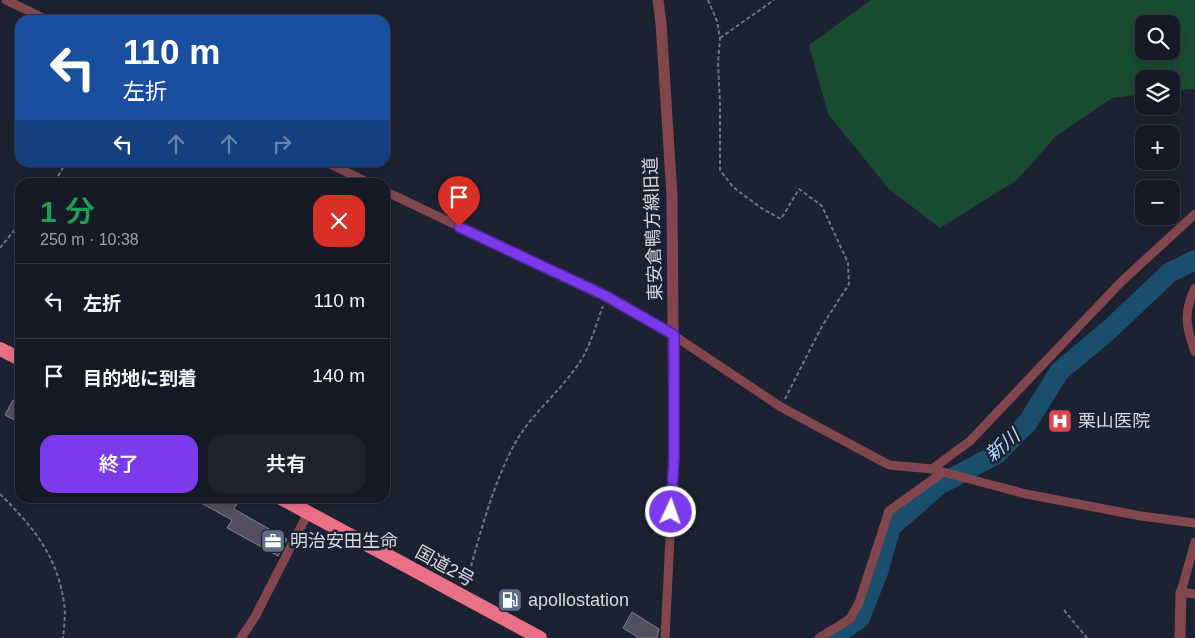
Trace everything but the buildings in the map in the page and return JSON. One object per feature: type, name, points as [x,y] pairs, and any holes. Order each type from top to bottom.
[{"type":"highway","points":[[0,349],[15,356]]},
{"type":"highway","name":"国道2号","points":[[290,503],[540,638]]},
{"type":"street","points":[[6,0],[38,15]]},
{"type":"street","name":"東安倉鴨方線旧道","points":[[658,0],[672,196],[674,335],[674,457],[665,638]]},
{"type":"street","points":[[336,167],[358,178]]},
{"type":"street","points":[[390,193],[606,296],[674,335],[781,407],[888,465],[932,469],[1026,494],[1141,516],[1195,524]]},
{"type":"street","points":[[932,469],[970,441],[1120,282],[1195,214]]},
{"type":"street","points":[[1195,288],[1190,299],[1186,317],[1187,330],[1195,352]]},
{"type":"street","points":[[819,638],[850,619],[859,603],[889,511],[942,473]]},
{"type":"street","points":[[241,638],[255,617],[308,513]]},
{"type":"street","points":[[1180,638],[1181,592],[1195,542]]},
{"type":"street","points":[[1181,592],[1195,594]]},
{"type":"path","points":[[708,0],[717,21],[720,38],[718,64],[720,170],[733,187],[761,208],[781,218],[799,189],[822,206],[848,263],[849,284],[822,326],[781,407]]},
{"type":"path","points":[[720,38],[774,0]]},
{"type":"path","points":[[57,178],[63,167]]},
{"type":"path","points":[[0,248],[15,229]]},
{"type":"path","points":[[463,597],[486,510],[514,446],[530,420],[571,373],[584,355],[606,296]]},
{"type":"path","points":[[0,494],[28,522],[45,546],[57,573],[64,604],[63,638]]},
{"type":"path","points":[[1064,610],[1087,638]]},
{"type":"green space","points":[[871,0],[1195,0],[1195,89],[1180,90],[1180,70],[1135,70],[1135,95],[1112,98],[1056,136],[1017,180],[940,228],[889,189],[828,114],[809,45]]},
{"type":"waterway","name":"新川","points":[[832,638],[860,618],[878,572],[891,527],[939,485],[997,454],[1028,422],[1059,372],[1110,329],[1169,273],[1195,260]]},
{"type":"place","name":"栗山医院","points":[[1060,421]]},
{"type":"place","name":"明治安田生命","points":[[273,541]]},
{"type":"place","name":"apollostation","points":[[510,600]]},
{"type":"route","points":[[459,227],[606,296],[674,335],[674,457],[671,512]]}]
